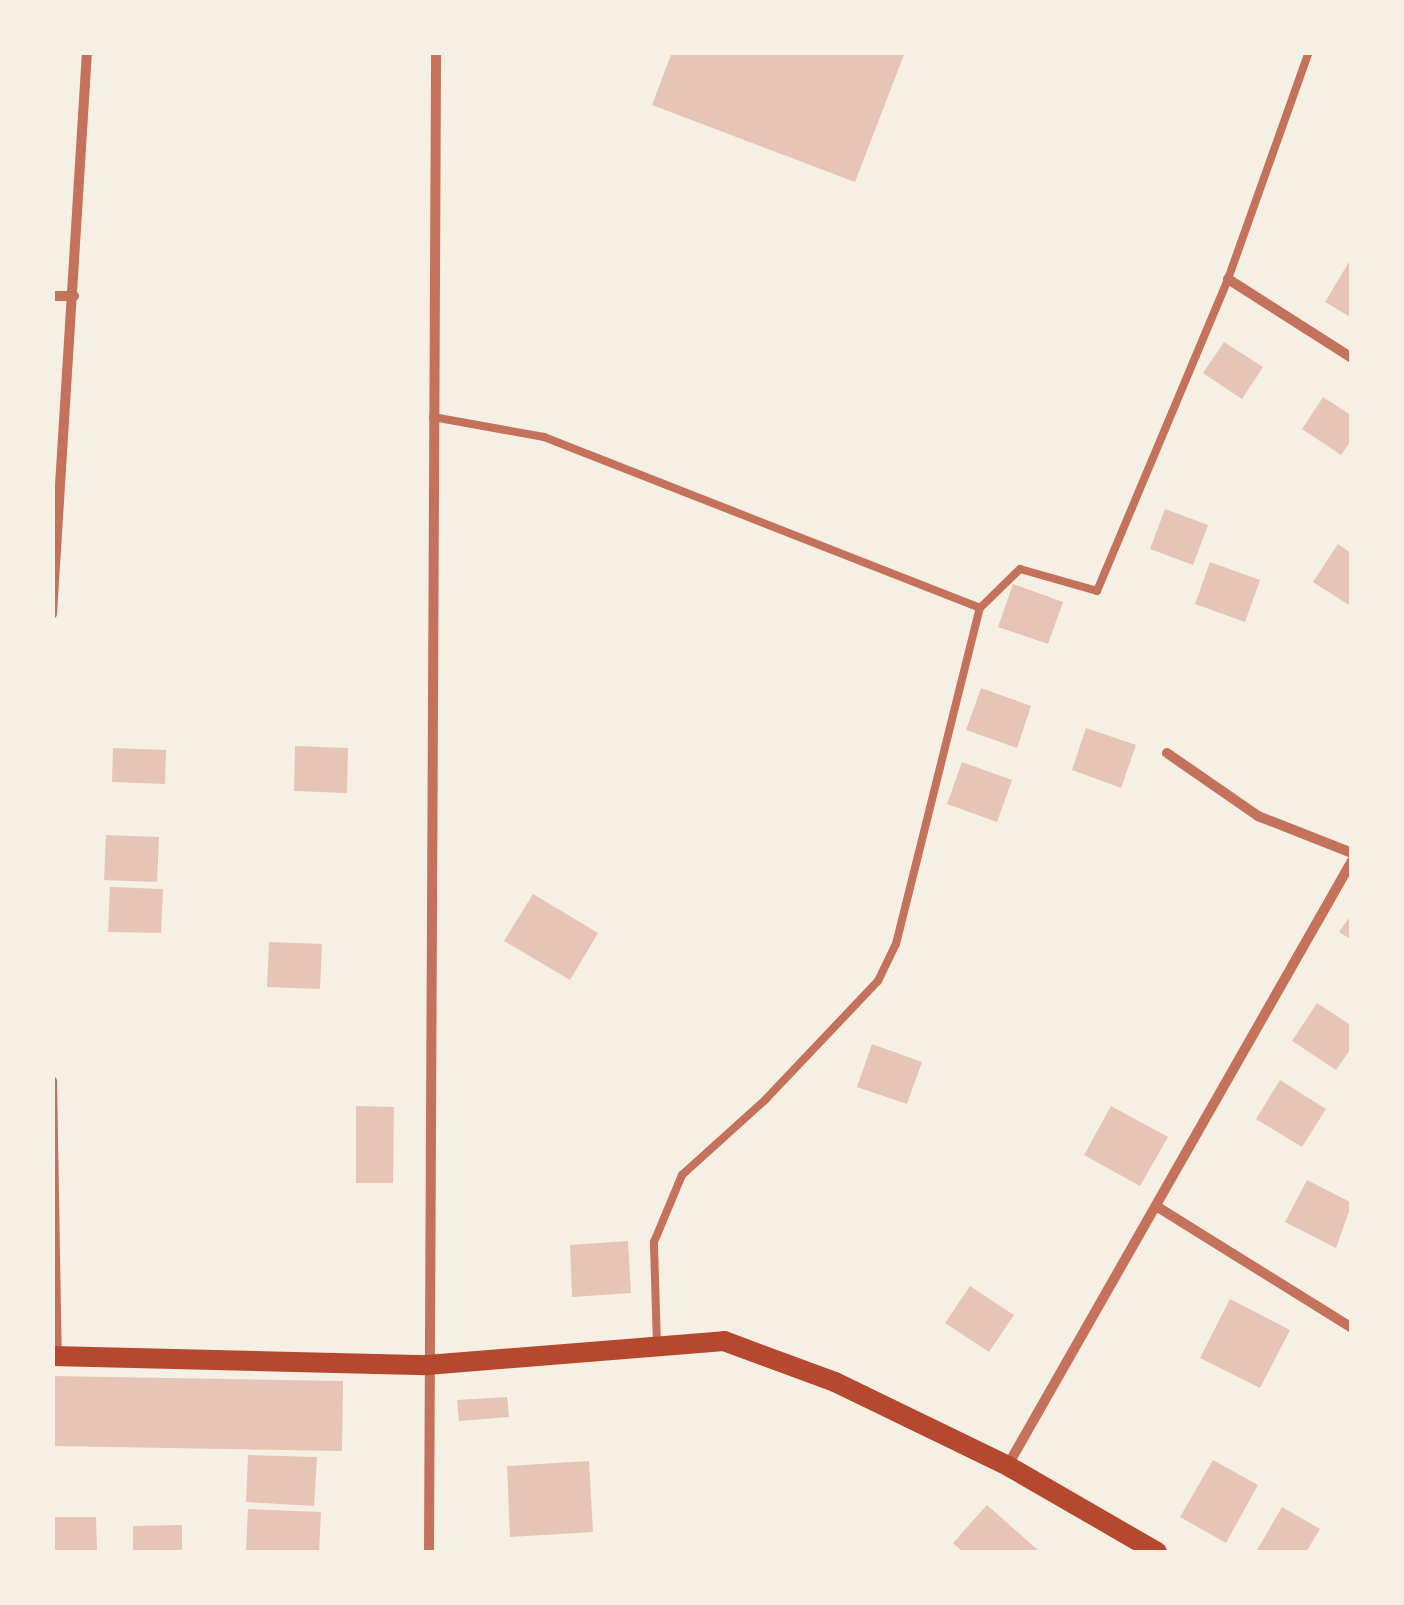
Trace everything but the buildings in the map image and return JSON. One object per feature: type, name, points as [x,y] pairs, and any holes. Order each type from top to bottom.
[{"type":"main road","points":[[55,1356],[428,1365],[724,1341],[835,1382],[1008,1466],[1146,1550]]},
{"type":"street","points":[[52,614],[87,52]]},
{"type":"street","points":[[428,1552],[436,52]]},
{"type":"street","points":[[1228,279],[1352,358]]},
{"type":"street","points":[[52,296],[74,296]]},
{"type":"street","points":[[1167,753],[1258,816],[1352,853]]},
{"type":"street","points":[[1008,1466],[1352,861]]},
{"type":"street","points":[[52,1081],[55,1356]]},
{"type":"street","points":[[1156,1206],[1352,1328]]},
{"type":"lane","points":[[658,1346],[654,1242],[682,1175],[765,1100],[878,981],[896,944],[980,608],[1020,569],[1097,591],[1228,279],[1309,52]]},
{"type":"lane","points":[[433,417],[544,438],[980,608]]}]
